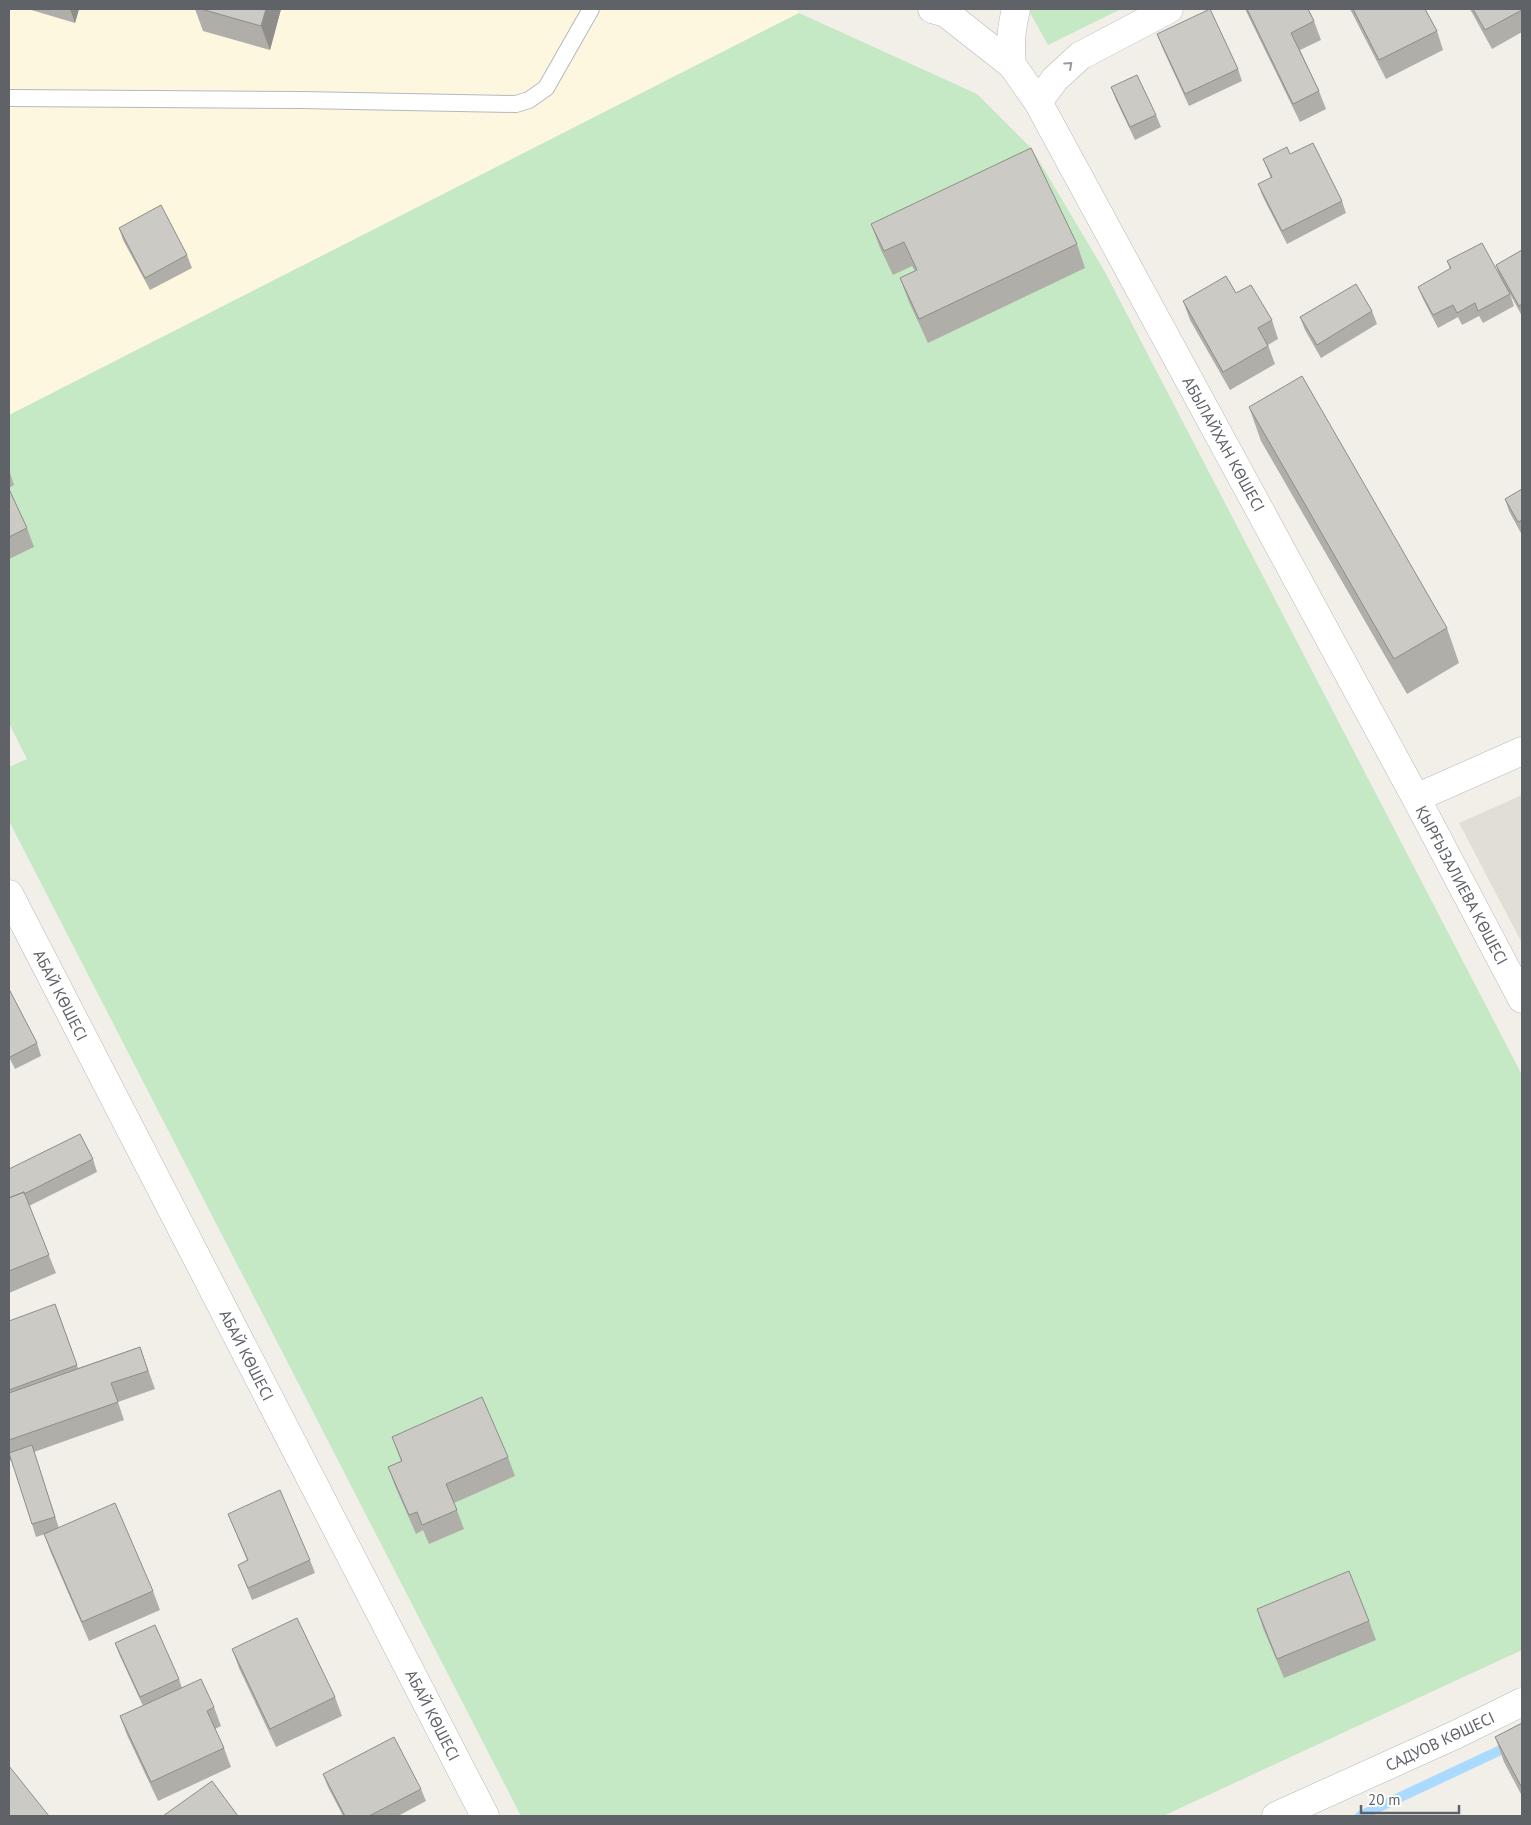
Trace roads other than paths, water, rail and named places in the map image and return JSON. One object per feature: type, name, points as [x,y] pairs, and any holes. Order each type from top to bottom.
[{"type":"street","points":[[1012,66],[1010,41],[1016,9]]},
{"type":"street","points":[[1038,102],[1055,79],[1080,56],[1169,9]]},
{"type":"street","name":"АБЫЛАЙХАН КӨШЕСІ","points":[[950,10],[1012,66],[1038,102],[1416,798]]},
{"type":"street","points":[[1416,798],[1522,751]]},
{"type":"street","name":"ҚЫРҒЫЗАЛИЕВА КӨШЕСІ","points":[[1416,798],[1522,999]]},
{"type":"street","name":"АБАЙ КӨШЕСІ","points":[[9,894],[485,1816]]},
{"type":"street","name":"САДУОВ КӨШЕСІ","points":[[1276,1816],[1522,1702]]},
{"type":"lane","points":[[9,98],[516,104],[529,100],[546,88],[591,9]]},
{"type":"waterway","points":[[1360,1816],[1522,1740]]}]
